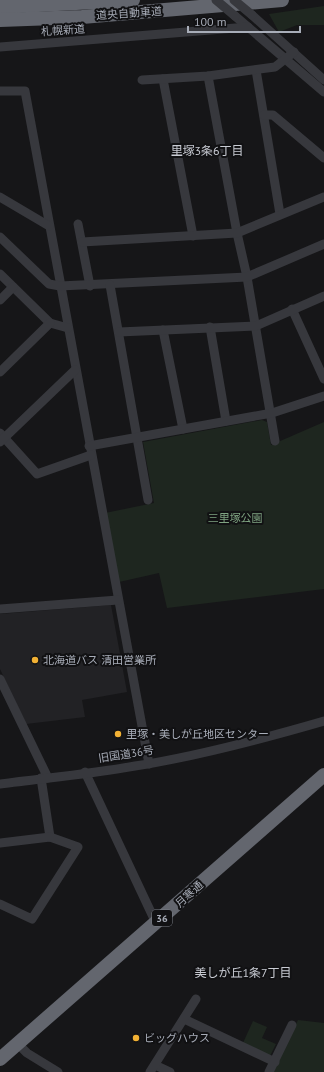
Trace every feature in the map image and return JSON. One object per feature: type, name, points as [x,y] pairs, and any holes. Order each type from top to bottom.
[{"type":"highway","name":"道央自動車道","points":[[0,7],[133,0]]},
{"type":"highway","name":"道央自動車道","points":[[0,20],[82,17],[282,0]]},
{"type":"highway","name":"月寒通","points":[[0,1059],[324,775]]},
{"type":"street","points":[[216,0],[324,92]]},
{"type":"street","points":[[234,0],[324,80]]},
{"type":"street","name":"札幌新道","points":[[0,47],[248,27]]},
{"type":"street","points":[[142,80],[208,76],[275,67],[294,52]]},
{"type":"street","points":[[256,70],[280,214]]},
{"type":"street","points":[[208,76],[237,233],[247,276],[272,413],[275,441]]},
{"type":"street","points":[[163,79],[193,236]]},
{"type":"street","points":[[0,91],[25,91],[75,370],[149,764]]},
{"type":"street","points":[[264,115],[273,115],[323,154]]},
{"type":"street","points":[[0,197],[49,226]]},
{"type":"street","points":[[82,242],[237,233],[324,197]]},
{"type":"street","points":[[78,224],[90,286]]},
{"type":"street","points":[[0,237],[49,284],[60,286],[110,285],[247,276],[324,244]]},
{"type":"street","points":[[0,274],[50,323],[68,328]]},
{"type":"street","points":[[110,285],[148,500]]},
{"type":"street","points":[[0,300],[13,286]]},
{"type":"street","points":[[119,332],[256,326],[324,296]]},
{"type":"street","points":[[292,309],[324,379]]},
{"type":"street","points":[[0,372],[50,323]]},
{"type":"street","points":[[210,327],[226,421]]},
{"type":"street","points":[[163,330],[183,429]]},
{"type":"street","points":[[75,370],[2,438],[37,474],[90,451],[137,438],[272,413],[324,396]]},
{"type":"street","points":[[0,609],[118,600]]},
{"type":"street","points":[[0,679],[44,778],[50,837]]},
{"type":"street","name":"旧国道36号","points":[[0,784],[149,764],[256,741],[324,721]]},
{"type":"street","points":[[85,772],[156,923]]},
{"type":"street","points":[[0,843],[50,837],[78,847],[32,919],[0,904]]},
{"type":"street","points":[[170,1072],[153,1068],[196,999]]},
{"type":"street","points":[[184,1019],[275,1062]]},
{"type":"street","points":[[269,1072],[292,1025]]},
{"type":"street","points":[[18,1044],[27,1053],[58,1072]]},
{"type":"shaded area","points":[[111,605],[127,692],[82,700],[85,717],[26,724],[0,669],[0,614]]},
{"type":"green space","points":[[324,6],[324,25],[297,25],[279,32],[269,14]]},
{"type":"green space","name":"三里塚公園","points":[[262,420],[267,422],[271,445],[324,422],[324,589],[167,608],[159,573],[119,582],[105,513],[154,503],[143,442]]},
{"type":"green space","points":[[298,1020],[324,1023],[324,1072],[273,1072]]},
{"type":"green space","points":[[253,1021],[267,1027],[262,1038],[276,1044],[270,1056],[242,1045]]},
{"type":"place","name":"北海道バス 清田営業所","points":[[35,660]]},
{"type":"place","name":"里塚・美しが丘地区センター","points":[[118,734]]},
{"type":"place","name":"ビッグハウス","points":[[136,1038]]},
{"type":"district","name":"里塚3条6丁目","points":[[207,150]]},
{"type":"district","name":"美しが丘1条7丁目","points":[[243,972]]}]
